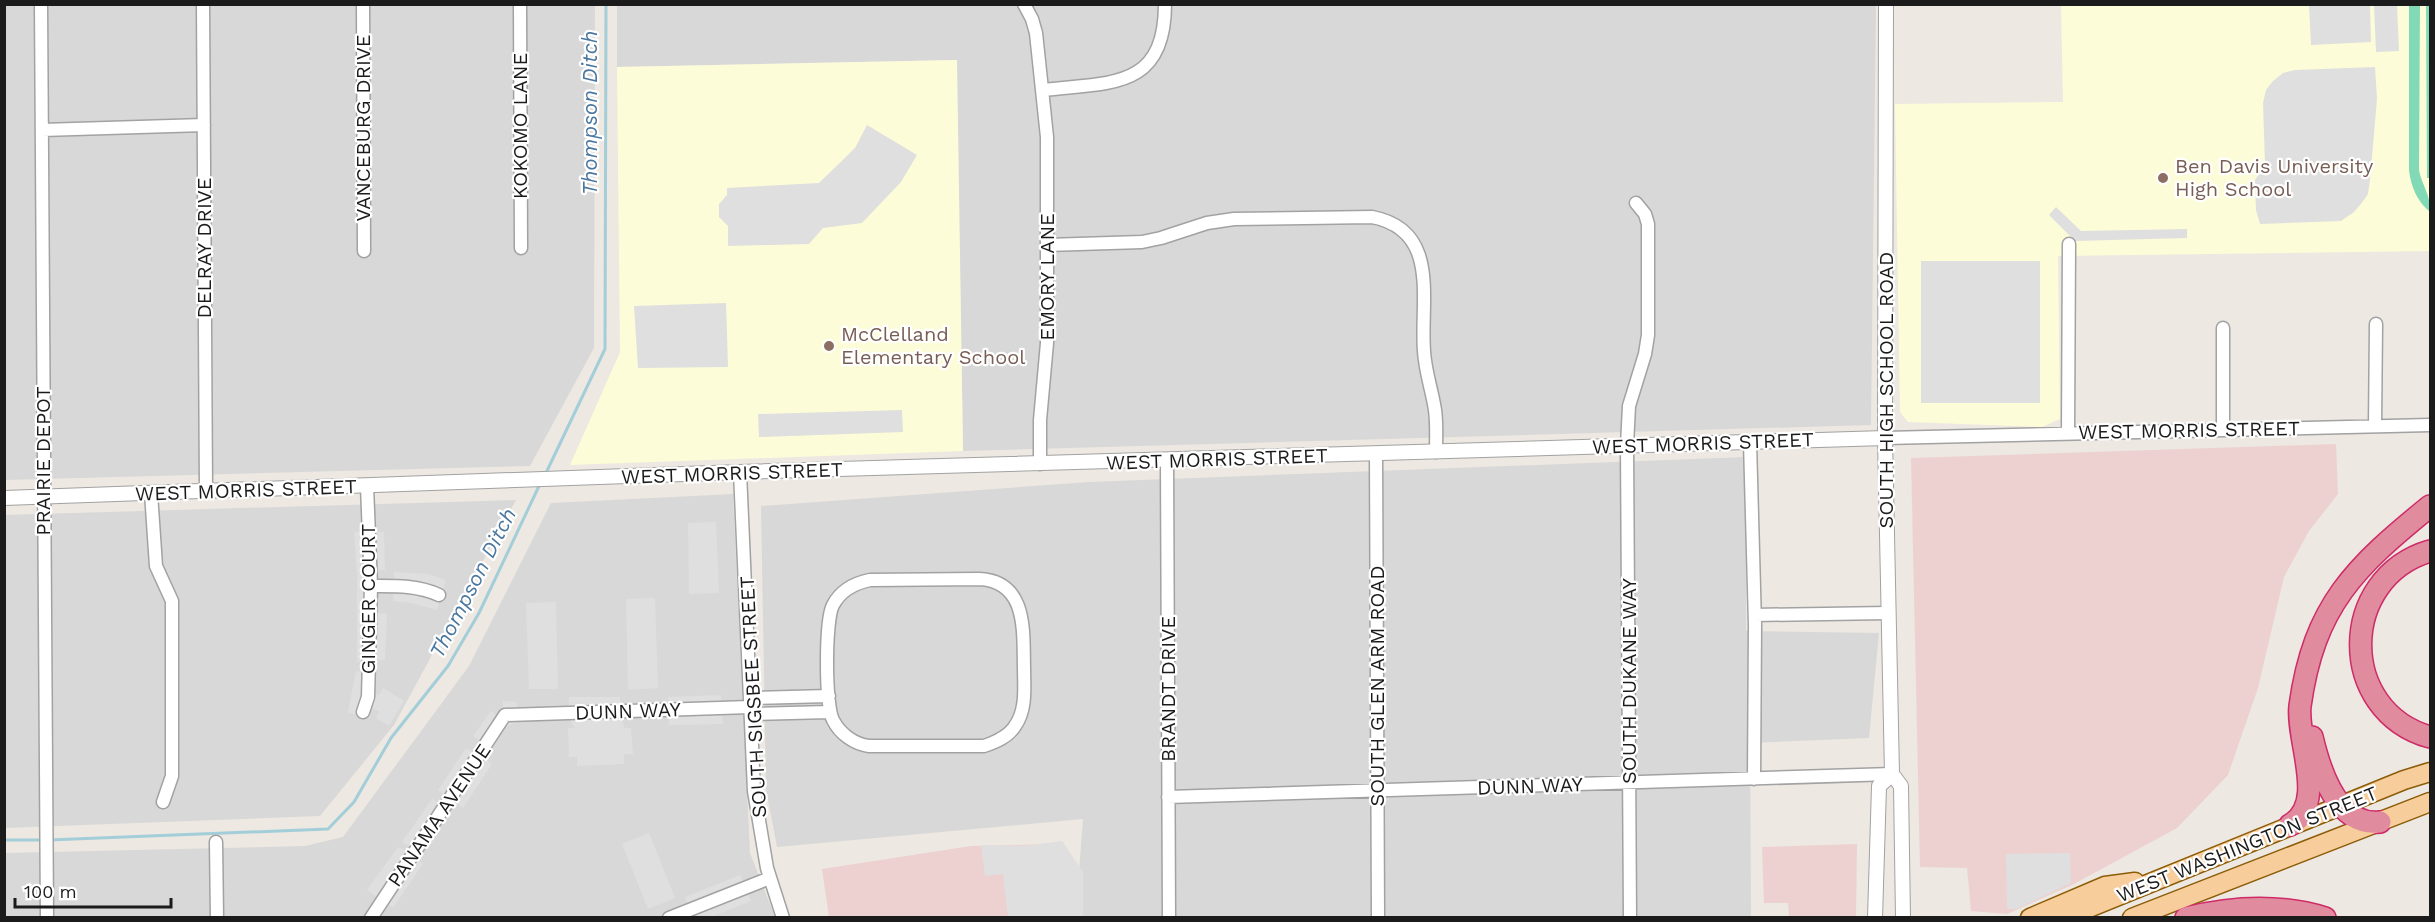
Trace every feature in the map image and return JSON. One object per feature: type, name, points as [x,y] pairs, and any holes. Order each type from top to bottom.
[{"type":"highway","points":[[2290,825],[2300,819],[2309,800],[2300,730],[2300,707],[2311,654],[2323,620],[2345,585],[2378,550],[2430,506]]},
{"type":"highway","points":[[2430,551],[2406,561],[2384,579],[2365,612],[2360,641],[2368,684],[2382,707],[2402,724],[2430,737]]},
{"type":"highway","points":[[2305,686],[2310,728],[2318,760],[2340,806],[2357,820],[2369,823],[2380,822]]},
{"type":"highway","points":[[2186,918],[2216,912],[2262,909],[2299,912],[2325,918]]},
{"type":"main road","name":"WEST WASHINGTON STREET","points":[[2064,918],[2290,825],[2430,772]]},
{"type":"main road","name":"WEST WASHINGTON STREET","points":[[2132,918],[2430,802]]},
{"type":"main road","points":[[2030,918],[2105,886],[2163,878]]},
{"type":"street","name":"PRAIRIE DEPOT","points":[[41,4],[47,918]]},
{"type":"street","name":"DELRAY DRIVE","points":[[203,4],[206,491]]},
{"type":"street","name":"VANCEBURG DRIVE","points":[[363,4],[364,252]]},
{"type":"street","name":"KOKOMO LANE","points":[[520,4],[521,248]]},
{"type":"street","name":"EMORY LANE","points":[[1024,4],[1035,28],[1047,132],[1047,343],[1040,420],[1040,464]]},
{"type":"street","points":[[1043,90],[1117,81],[1139,72],[1154,58],[1161,45],[1165,26],[1165,4]]},
{"type":"street","name":"SOUTH HIGH SCHOOL ROAD","points":[[1886,4],[1885,438],[1888,613],[1892,774],[1901,786],[1903,918]]},
{"type":"street","points":[[42,130],[204,124]]},
{"type":"street","name":"SOUTH DUKANE WAY","points":[[1630,918],[1627,445],[1631,396],[1645,354],[1648,330],[1648,224],[1645,214],[1636,203]]},
{"type":"street","points":[[1047,244],[1147,242],[1207,223],[1234,219],[1377,218],[1398,226],[1407,234],[1417,249],[1423,271],[1424,352],[1435,411],[1436,452]]},
{"type":"street","points":[[2068,433],[2069,244]]},
{"type":"street","points":[[2375,426],[2376,324]]},
{"type":"street","points":[[2223,328],[2223,430]]},
{"type":"street","name":"WEST MORRIS STREET","points":[[4,498],[740,472],[1627,445],[2430,425]]},
{"type":"street","points":[[1750,442],[1755,615],[1754,779]]},
{"type":"street","name":"SOUTH GLEN ARM ROAD","points":[[1376,454],[1378,918]]},
{"type":"street","name":"BRANDT DRIVE","points":[[1167,460],[1169,918]]},
{"type":"street","name":"SOUTH SIGSBEE STREET","points":[[740,472],[747,579],[754,792],[770,878],[783,918]]},
{"type":"street","name":"GINGER COURT","points":[[363,712],[368,697],[371,586],[367,486]]},
{"type":"street","points":[[151,493],[156,566],[172,601],[172,776],[164,802]]},
{"type":"street","points":[[979,579],[991,581],[1007,591],[1019,607],[1023,627],[1024,703],[1013,729],[998,741],[984,746],[869,746],[849,738],[838,729],[829,712],[828,622],[832,607],[844,591],[859,582],[979,579]]},
{"type":"street","points":[[371,586],[409,587],[428,590],[439,595]]},
{"type":"street","points":[[1755,615],[1888,613]]},
{"type":"street","points":[[750,706],[829,696]]},
{"type":"street","points":[[750,706],[829,712]]},
{"type":"street","name":"DUNN WAY","points":[[505,715],[750,706]]},
{"type":"street","name":"PANAMA AVENUE","points":[[372,916],[505,715]]},
{"type":"street","points":[[1875,918],[1879,786],[1892,774]]},
{"type":"street","name":"DUNN WAY","points":[[1168,796],[1892,774]]},
{"type":"street","points":[[216,842],[218,918]]},
{"type":"street","points":[[669,918],[770,878]]},
{"type":"shaded area","points":[[4,5],[595,5],[594,348],[530,466],[5,480]]},
{"type":"shaded area","points":[[617,5],[1876,5],[1871,425],[963,451],[956,60],[617,67]]},
{"type":"shaded area","name":"Ben Davis University High School","points":[[2061,5],[2430,5],[2430,251],[2058,256],[2060,419],[2042,427],[1908,422],[1900,412],[1895,104],[2063,102]]},
{"type":"shaded area","points":[[2309,5],[2370,5],[2371,42],[2311,45]]},
{"type":"shaded area","points":[[2374,5],[2397,5],[2399,51],[2376,52]]},
{"type":"shaded area","points":[[957,60],[963,451],[570,465],[620,352],[617,67]]},
{"type":"shaded area","points":[[2375,67],[2377,99],[2370,180],[2368,194],[2361,204],[2341,221],[2260,224],[2256,210],[2255,180],[2265,165],[2263,103],[2266,90],[2283,73],[2295,70]]},
{"type":"shaded area","points":[[867,125],[917,155],[901,182],[862,223],[823,228],[809,244],[728,246],[728,226],[719,217],[719,204],[727,195],[727,188],[819,183],[855,148]]},
{"type":"shaded area","points":[[2056,207],[2081,231],[2187,229],[2187,238],[2075,241],[2049,215]]},
{"type":"shaded area","points":[[1921,261],[2040,261],[2040,403],[1921,403]]},
{"type":"shaded area","points":[[726,303],[728,367],[638,368],[634,306]]},
{"type":"shaded area","points":[[902,410],[903,432],[759,437],[758,414]]},
{"type":"shaded area","points":[[2336,444],[2338,494],[2309,531],[2284,577],[2258,688],[2228,775],[2177,828],[2074,884],[2007,914],[1971,911],[1967,868],[1920,867],[1911,458]]},
{"type":"shaded area","points":[[1746,457],[1746,631],[1879,633],[1869,738],[1750,743],[1751,917],[1080,917],[1079,872],[1083,819],[777,847],[766,789],[761,506],[1089,482]]},
{"type":"shaded area","points":[[733,494],[750,853],[775,917],[5,917],[4,853],[305,846],[343,837],[469,666],[551,503]]},
{"type":"shaded area","points":[[516,500],[394,725],[320,816],[5,828],[4,515]]},
{"type":"shaded area","points":[[716,522],[719,593],[689,594],[688,523]]},
{"type":"shaded area","points":[[354,532],[384,532],[385,570],[375,570],[375,613],[387,614],[385,660],[357,662],[357,574]]},
{"type":"shaded area","points":[[394,572],[428,574],[446,580],[437,610],[412,603],[393,601]]},
{"type":"shaded area","points":[[655,598],[658,688],[628,690],[626,599]]},
{"type":"shaded area","points":[[556,602],[558,689],[529,689],[526,603]]},
{"type":"shaded area","points":[[356,671],[375,673],[375,694],[379,695],[383,688],[404,701],[389,726],[376,718],[379,711],[372,709],[366,719],[348,712]]},
{"type":"shaded area","points":[[721,695],[723,724],[669,725],[668,697]]},
{"type":"shaded area","points":[[569,697],[620,697],[624,728],[631,728],[633,754],[624,754],[624,764],[577,766],[577,757],[569,757],[568,728],[575,728],[568,718]]},
{"type":"shaded area","points":[[503,701],[517,702],[516,722],[505,728],[485,759],[492,764],[463,808],[455,802],[418,860],[423,864],[393,908],[367,890],[398,847],[406,851],[409,846],[402,842],[432,799],[439,803],[445,795],[438,790],[466,748],[473,752],[481,741],[473,736],[491,711],[497,716],[503,708]]},
{"type":"shaded area","points":[[649,833],[675,898],[648,909],[622,844]]},
{"type":"shaded area","points":[[1062,841],[1083,872],[1083,917],[1008,917],[1003,874],[985,876],[981,845],[1025,846]]},
{"type":"shaded area","points":[[1056,844],[1078,917],[829,917],[822,869],[971,846]]},
{"type":"shaded area","points":[[1857,844],[1856,917],[1789,917],[1788,903],[1764,903],[1762,847]]},
{"type":"shaded area","points":[[2070,853],[2071,883],[2016,909],[2007,909],[2006,854]]},
{"type":"shaded area","points":[[740,875],[751,901],[711,917],[693,917],[685,897]]},
{"type":"green space","points":[[2409,5],[2420,5],[2419,170],[2429,201],[2430,212],[2415,193],[2409,170]]},
{"type":"green space","points":[[2426,5],[2430,5],[2430,178],[2427,178]]},
{"type":"waterway","name":"Thompson Ditch","points":[[545,475],[605,349],[606,4]]},
{"type":"waterway","name":"Thompson Ditch","points":[[49,840],[328,829],[354,802],[391,738],[448,666],[479,613],[540,484]]},
{"type":"waterway","name":"Thompson Ditch","points":[[4,840],[43,840]]},
{"type":"place","name":"Ben Davis University High School","points":[[2163,178]]},
{"type":"place","name":"McClelland Elementary School","points":[[829,346]]}]
